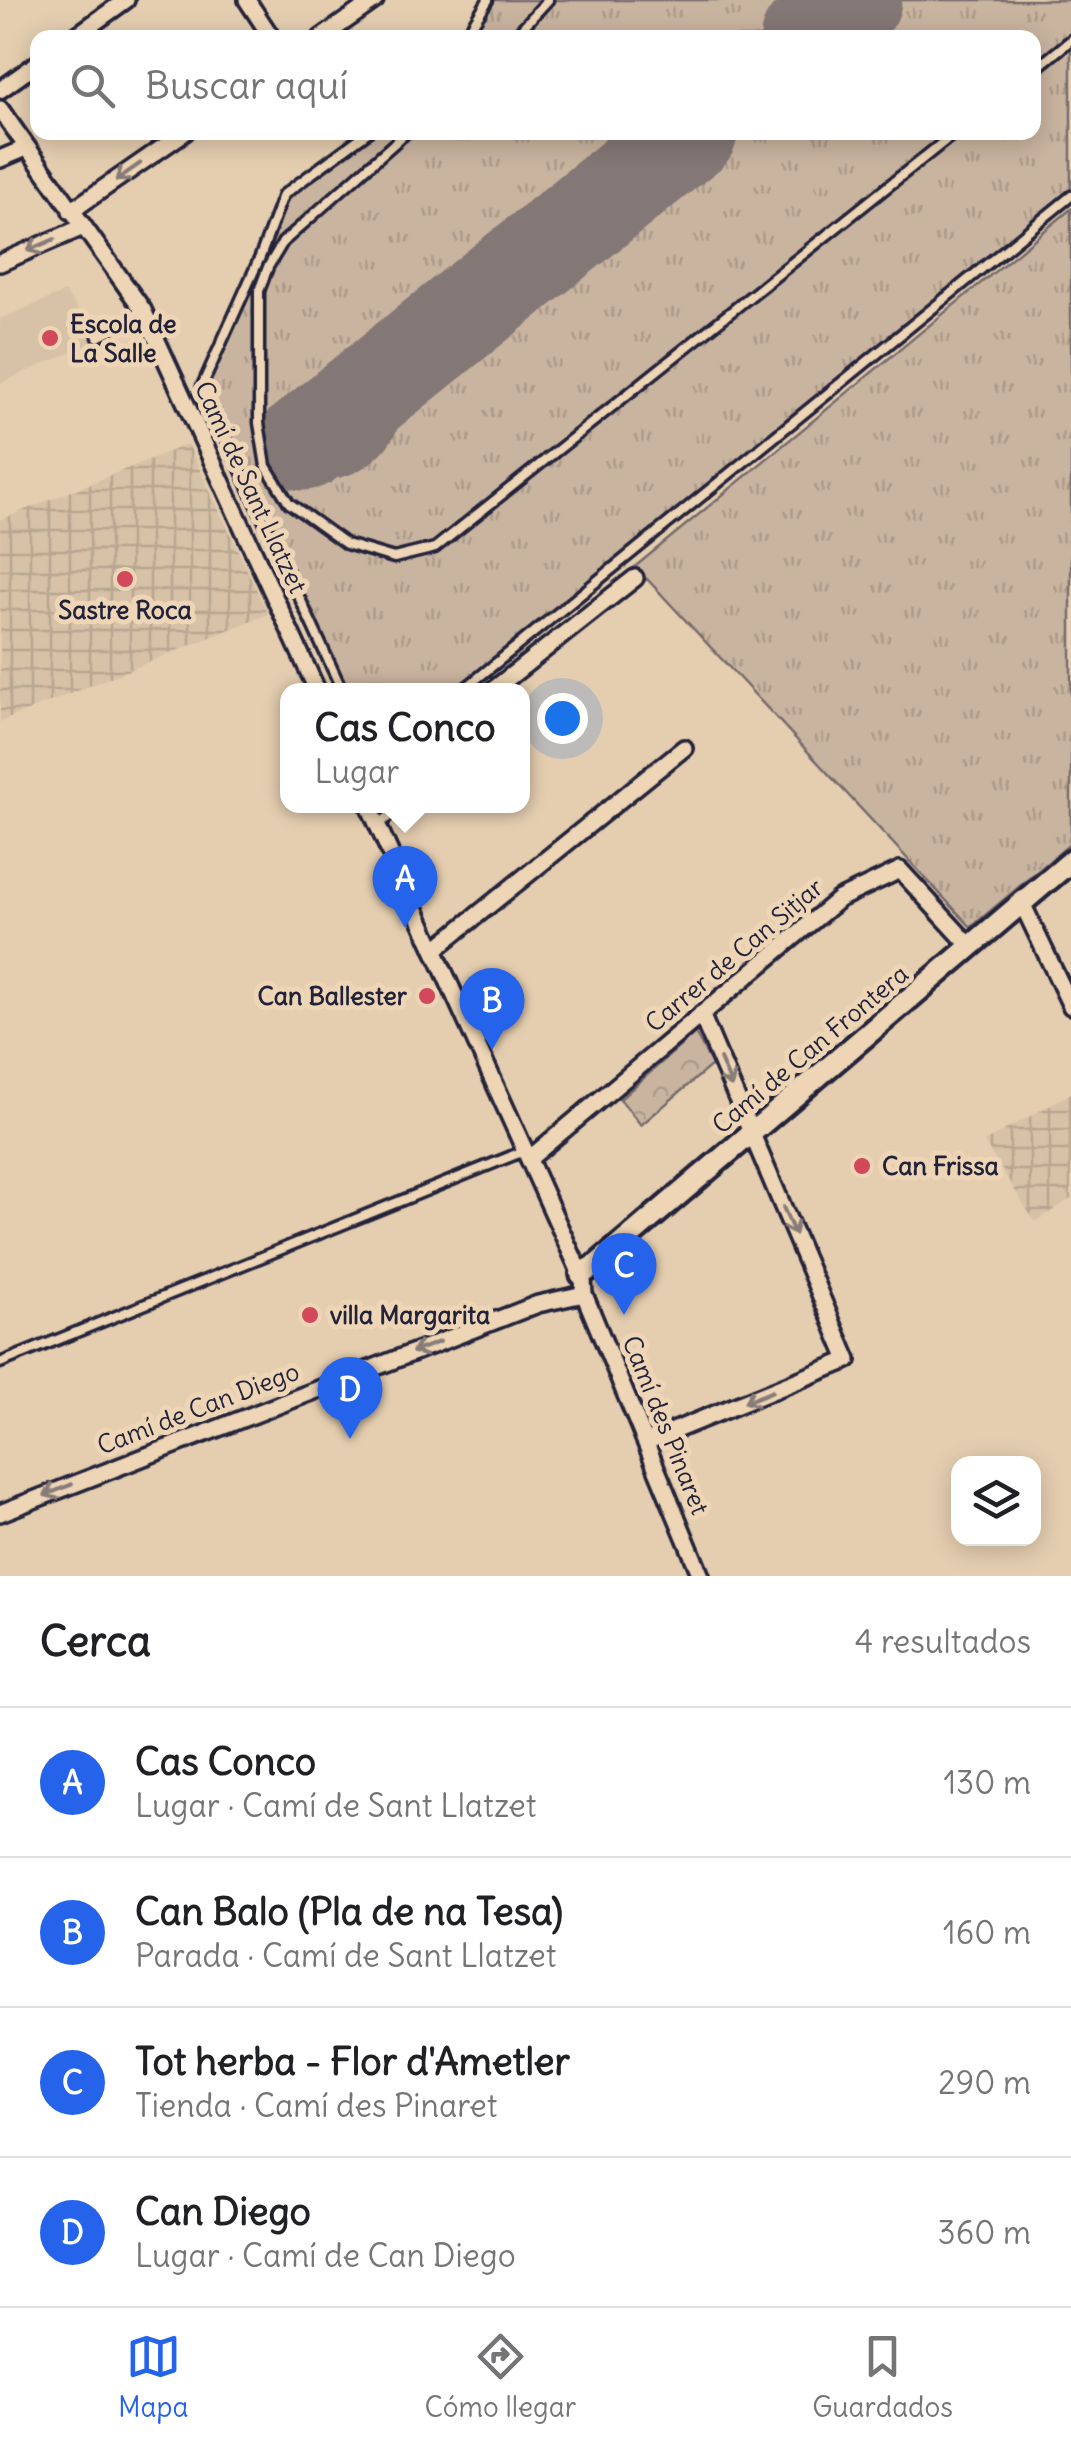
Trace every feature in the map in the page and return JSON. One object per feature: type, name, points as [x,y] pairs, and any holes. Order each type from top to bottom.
[{"type":"street","points":[[84,30],[126,0]]},
{"type":"street","points":[[247,0],[267,30]]},
{"type":"street","points":[[332,30],[374,0]]},
{"type":"street","points":[[0,90],[30,69]]},
{"type":"street","name":"Camí de Sant Llatzet","points":[[0,109],[143,310],[313,683]]},
{"type":"street","points":[[71,211],[173,140]]},
{"type":"street","points":[[0,158],[26,148]]},
{"type":"street","points":[[0,262],[83,227]]},
{"type":"street","points":[[502,683],[635,578]]},
{"type":"street","points":[[434,950],[684,748]]},
{"type":"street","points":[[372,813],[582,1284]]},
{"type":"street","name":"Camí de Can Frontera","points":[[582,1284],[608,1254],[1071,862]]},
{"type":"street","name":"Carrer de Can Sitjar","points":[[527,1154],[838,899],[900,870],[970,946]]},
{"type":"street","points":[[1022,903],[1071,1006]]},
{"type":"street","points":[[646,1442],[848,1360],[701,1014]]},
{"type":"street","name":"Camí des Pinaret","points":[[582,1284],[701,1576]]},
{"type":"street","name":"Camí de Can Diego","points":[[0,1513],[582,1284]]},
{"type":"lane","points":[[469,30],[488,0]]},
{"type":"lane","points":[[520,30],[548,0]]},
{"type":"lane","points":[[1041,64],[1071,40]]},
{"type":"lane","points":[[339,683],[202,386],[260,257],[283,195],[357,140]]},
{"type":"lane","points":[[398,140],[283,242],[259,291],[258,423],[266,466],[289,503],[346,544],[394,558],[434,548],[946,140]]},
{"type":"lane","points":[[472,683],[1071,196]]},
{"type":"lane","points":[[98,337],[143,310]]},
{"type":"lane","points":[[378,825],[394,813]]},
{"type":"lane","points":[[0,1363],[527,1154]]},
{"type":"shaded area","name":"Escola de La Salle","points":[[65,292],[100,340],[0,383],[0,319]]},
{"type":"shaded area","name":"Sastre Roca","points":[[188,444],[268,614],[0,722],[0,520]]},
{"type":"shaded area","points":[[1071,1093],[1071,1199],[1035,1222],[984,1142]]},
{"type":"green space","points":[[488,0],[816,0],[779,30],[467,30]]},
{"type":"green space","points":[[892,0],[1071,0],[1071,194],[472,683],[337,683],[202,386],[283,195],[355,140],[643,140],[287,428],[330,482],[385,437],[400,394],[718,140],[1041,140],[1041,30],[855,30]]},
{"type":"green space","points":[[1071,209],[1071,843],[971,927],[647,579],[642,583],[631,570]]},
{"type":"green space","points":[[695,1033],[712,1065],[641,1125],[620,1099]]},
{"type":"taxiway","points":[[405,365],[377,428],[367,441],[336,459],[314,452],[307,431],[315,413],[368,393],[405,365]]},
{"type":"runway","points":[[818,30],[854,0]]},
{"type":"runway","points":[[304,443],[680,140]]},
{"type":"place","name":"Escola de La Salle","points":[[50,338]]},
{"type":"place","name":"Sastre Roca","points":[[125,579]]},
{"type":"place","name":"Cas Conco","points":[[405,928]]},
{"type":"place","name":"Can Ballester","points":[[427,996]]},
{"type":"place","name":"Can Balo (Pla de na Tesa)","points":[[492,1050]]},
{"type":"place","name":"Can Frissa","points":[[862,1166]]},
{"type":"place","name":"villa Margarita","points":[[310,1315]]},
{"type":"place","name":"Tot herba - Flor d'Ametler","points":[[624,1315]]},
{"type":"place","name":"Can Diego","points":[[350,1439]]}]
